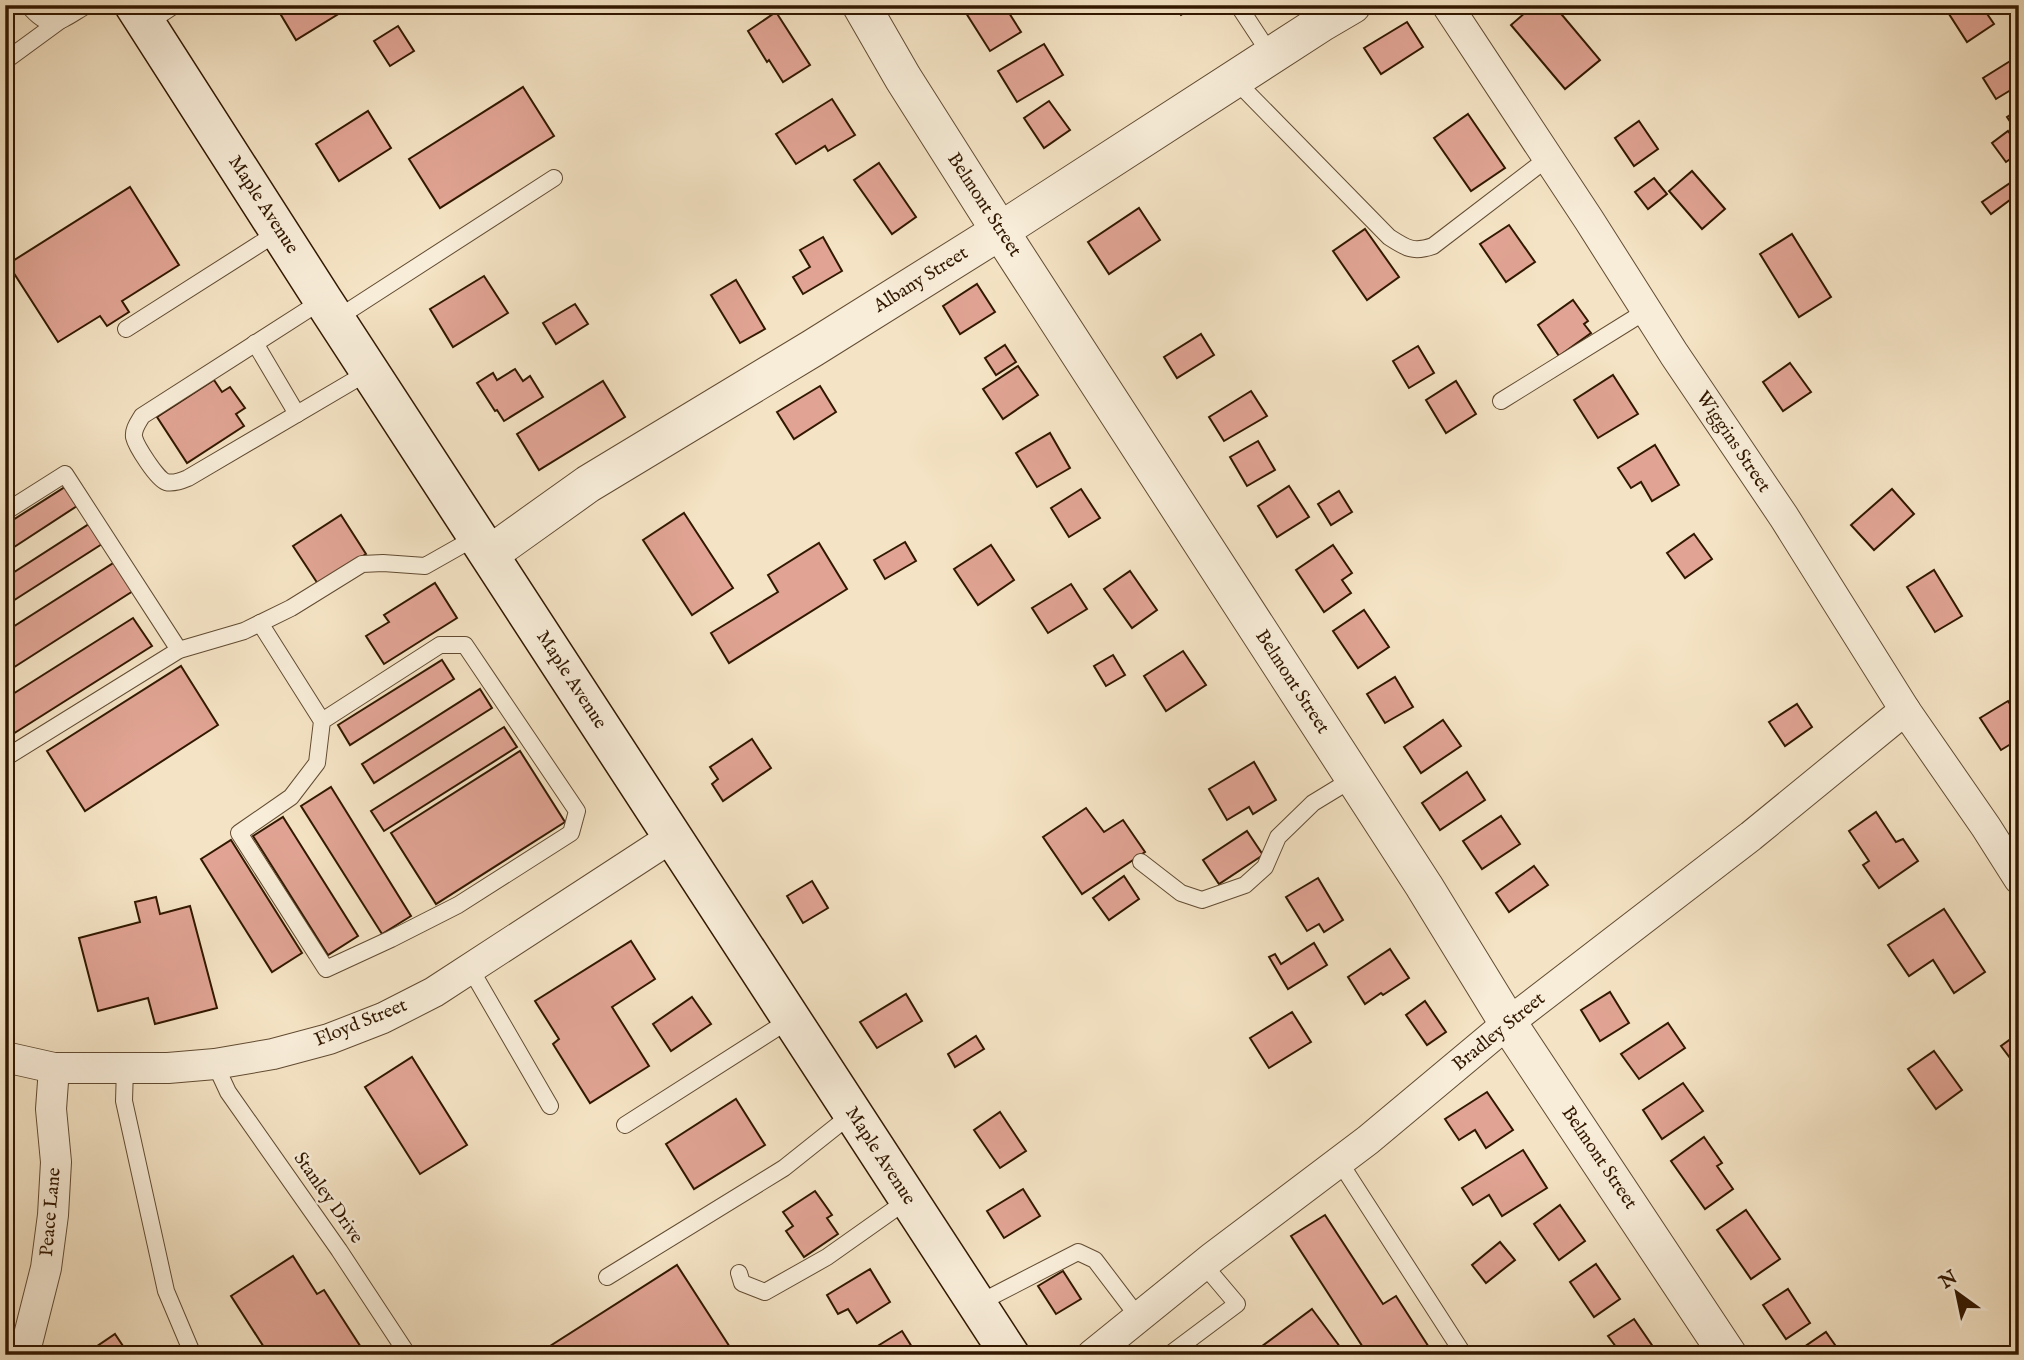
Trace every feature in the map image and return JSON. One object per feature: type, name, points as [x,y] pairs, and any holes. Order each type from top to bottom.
[{"type":"main road","name":"Maple Avenue","points":[[152,12],[280,231],[1010,1355]]},
{"type":"street","name":"Belmont Street","points":[[861,5],[903,78],[1000,231],[1424,886],[1508,1023],[1728,1355]]},
{"type":"street","name":"Albany Street","points":[[484,545],[813,348],[1352,5]]},
{"type":"street","name":"Wiggins Street","points":[[1447,5],[1784,517],[1905,710],[2019,879]]},
{"type":"street","name":"Bradley Street","points":[[1092,1355],[1204,1265],[1378,1132],[1508,1023],[1751,836],[1905,710]]},
{"type":"street","name":"Floyd Street","points":[[5,1057],[54,1068],[168,1068],[215,1064],[273,1054],[329,1039],[393,1013],[434,992],[672,836]]},
{"type":"street","name":"Peace Lane","points":[[24,1355],[46,1268],[53,1216],[55,1162],[51,1109],[54,1068]]},
{"type":"lane","points":[[28,5],[43,20],[50,23],[61,20]]},
{"type":"lane","points":[[5,61],[61,20],[87,5]]},
{"type":"lane","points":[[1238,5],[1272,55]]},
{"type":"lane","points":[[1234,79],[1389,237],[1406,248],[1421,250],[1433,246],[1548,158]]},
{"type":"lane","points":[[370,371],[187,478],[174,483],[165,482],[157,476],[134,439],[134,428],[142,416],[256,343],[330,309],[554,178]]},
{"type":"lane","points":[[126,329],[280,231]]},
{"type":"lane","points":[[1501,401],[1646,311]]},
{"type":"lane","points":[[256,343],[297,414]]},
{"type":"lane","points":[[5,512],[65,474],[179,650]]},
{"type":"lane","points":[[5,758],[179,650],[244,631],[291,608],[362,565],[425,566],[484,545]]},
{"type":"lane","points":[[260,623],[322,721],[317,763],[291,797],[239,833],[326,969],[458,905],[572,833],[577,811],[465,645],[440,645],[322,721]]},
{"type":"lane","points":[[1141,862],[1181,892],[1202,900],[1245,885],[1265,867],[1278,837],[1313,803],[1354,778]]},
{"type":"lane","points":[[470,968],[550,1106]]},
{"type":"lane","points":[[625,1125],[791,1018]]},
{"type":"lane","name":"Stanley Drive","points":[[215,1064],[228,1092],[339,1250],[408,1355]]},
{"type":"lane","points":[[125,1068],[124,1101],[166,1291],[193,1355]]},
{"type":"lane","points":[[607,1277],[784,1168],[853,1113]]},
{"type":"lane","points":[[1339,1161],[1464,1355]]},
{"type":"lane","points":[[739,1273],[742,1283],[765,1292],[827,1257],[909,1199]]},
{"type":"lane","points":[[977,1304],[1078,1252],[1095,1260],[1139,1318]]},
{"type":"lane","points":[[1169,1355],[1237,1304],[1204,1265]]},
{"type":"building","points":[[275,5],[353,5],[296,40]]},
{"type":"building","points":[[414,5],[429,5],[418,12]]},
{"type":"building","points":[[979,5],[1004,5],[1021,32],[990,51],[966,13]]},
{"type":"building","points":[[1174,5],[1196,5],[1181,15]]},
{"type":"building","points":[[1534,5],[1561,5],[1557,9],[1600,60],[1565,89],[1511,25]]},
{"type":"building","points":[[1962,5],[1981,5],[1994,24],[1967,42],[1949,14]]},
{"type":"building","points":[[776,12],[810,65],[783,82],[748,31]]},
{"type":"building","points":[[1407,22],[1423,47],[1381,74],[1364,48]]},
{"type":"building","points":[[398,26],[414,51],[390,66],[374,41]]},
{"type":"building","points":[[1044,44],[1063,75],[1017,102],[998,71]]},
{"type":"building","points":[[2015,58],[2019,64],[2019,85],[1996,99],[1983,78]]},
{"type":"building","points":[[523,87],[554,136],[440,208],[409,159]]},
{"type":"building","points":[[832,99],[855,135],[828,151],[825,146],[796,164],[776,134]]},
{"type":"building","points":[[1049,101],[1070,130],[1044,148],[1024,118]]},
{"type":"building","points":[[2019,109],[2019,135],[2007,117]]},
{"type":"building","points":[[368,111],[391,148],[339,181],[316,144]]},
{"type":"building","points":[[1468,114],[1505,168],[1471,191],[1434,138]]},
{"type":"building","points":[[1639,121],[1658,149],[1634,166],[1615,138]]},
{"type":"building","points":[[2008,131],[2019,146],[2019,153],[2006,162],[1992,143]]},
{"type":"building","points":[[879,163],[916,217],[892,234],[854,180]]},
{"type":"building","points":[[1692,171],[1725,209],[1702,229],[1669,191]]},
{"type":"building","points":[[2019,177],[2019,208],[2010,200],[1991,214],[1982,202]]},
{"type":"building","points":[[1654,178],[1667,194],[1648,209],[1635,192]]},
{"type":"building","points":[[130,187],[179,265],[122,301],[129,312],[107,326],[100,316],[58,342],[8,264]]},
{"type":"building","points":[[1139,208],[1160,240],[1109,274],[1088,242]]},
{"type":"building","points":[[1509,225],[1535,262],[1506,282],[1480,244]]},
{"type":"building","points":[[1365,229],[1399,277],[1367,300],[1333,251]]},
{"type":"building","points":[[1792,234],[1831,297],[1799,317],[1760,254]]},
{"type":"building","points":[[823,237],[842,271],[803,294],[793,277],[810,267],[800,250]]},
{"type":"building","points":[[484,276],[508,313],[453,347],[430,309]]},
{"type":"building","points":[[736,280],[765,329],[740,343],[711,295]]},
{"type":"building","points":[[977,284],[995,312],[960,334],[943,306]]},
{"type":"building","points":[[1573,300],[1588,321],[1584,324],[1591,333],[1559,356],[1538,325]]},
{"type":"building","points":[[575,304],[588,324],[556,344],[543,323]]},
{"type":"building","points":[[1201,334],[1214,355],[1177,378],[1164,357]]},
{"type":"building","points":[[1005,345],[1016,362],[996,375],[985,358]]},
{"type":"building","points":[[1418,346],[1434,373],[1409,388],[1393,361]]},
{"type":"building","points":[[1790,363],[1811,392],[1783,411],[1763,382]]},
{"type":"building","points":[[1018,366],[1038,395],[1003,419],[983,389]]},
{"type":"building","points":[[515,369],[523,381],[530,376],[543,397],[504,421],[477,383],[493,373],[497,380]]},
{"type":"building","points":[[1613,375],[1638,414],[1598,438],[1574,400]]},
{"type":"building","points":[[214,380],[222,392],[230,387],[245,408],[236,414],[244,426],[187,463],[157,417]]},
{"type":"building","points":[[603,381],[625,417],[539,470],[517,434]]},
{"type":"building","points":[[1456,381],[1476,414],[1446,433],[1426,400]]},
{"type":"building","points":[[820,386],[836,412],[794,439],[777,412]]},
{"type":"building","points":[[1251,391],[1267,416],[1224,441],[1209,417]]},
{"type":"building","points":[[1050,433],[1070,468],[1037,487],[1016,453]]},
{"type":"building","points":[[1258,441],[1275,470],[1247,486],[1230,457]]},
{"type":"building","points":[[1655,445],[1679,485],[1652,501],[1641,482],[1631,488],[1618,468]]},
{"type":"building","points":[[1289,486],[1309,517],[1277,537],[1258,506]]},
{"type":"building","points":[[65,487],[77,506],[5,553],[5,525]]},
{"type":"building","points":[[1081,489],[1100,518],[1069,537],[1051,508]]},
{"type":"building","points":[[1892,489],[1914,514],[1874,550],[1851,525]]},
{"type":"building","points":[[1339,491],[1352,512],[1331,525],[1318,504]]},
{"type":"building","points":[[684,513],[733,588],[692,615],[643,540]]},
{"type":"building","points":[[341,515],[366,554],[318,584],[293,546]]},
{"type":"building","points":[[89,524],[102,544],[5,606],[5,578]]},
{"type":"building","points":[[1694,534],[1712,559],[1685,578],[1667,553]]},
{"type":"building","points":[[905,542],[916,561],[885,579],[874,560]]},
{"type":"building","points":[[819,543],[847,589],[729,663],[711,633],[778,592],[768,575]]},
{"type":"building","points":[[991,545],[1014,580],[978,605],[954,569]]},
{"type":"building","points":[[1333,545],[1352,573],[1342,580],[1351,593],[1324,612],[1296,570]]},
{"type":"building","points":[[115,562],[133,591],[5,673],[5,632]]},
{"type":"building","points":[[1934,570],[1962,616],[1935,632],[1907,587]]},
{"type":"building","points":[[1130,571],[1157,610],[1132,628],[1104,589]]},
{"type":"building","points":[[435,583],[457,618],[384,664],[366,636],[389,622],[384,615]]},
{"type":"building","points":[[1071,584],[1087,609],[1048,633],[1032,608]]},
{"type":"building","points":[[1364,610],[1389,647],[1358,668],[1333,631]]},
{"type":"building","points":[[133,618],[152,646],[5,739],[5,699]]},
{"type":"building","points":[[1183,651],[1206,685],[1166,711],[1144,676]]},
{"type":"building","points":[[1113,655],[1125,675],[1106,686],[1094,666]]},
{"type":"building","points":[[442,660],[454,679],[350,745],[338,725]]},
{"type":"building","points":[[181,666],[218,725],[85,811],[47,751]]},
{"type":"building","points":[[1395,677],[1413,707],[1385,723],[1367,694]]},
{"type":"building","points":[[480,689],[492,708],[374,783],[362,764]]},
{"type":"building","points":[[2008,701],[2019,718],[2019,739],[2001,750],[1980,718]]},
{"type":"building","points":[[1797,704],[1812,727],[1785,746],[1769,722]]},
{"type":"building","points":[[1443,720],[1461,746],[1421,773],[1404,747]]},
{"type":"building","points":[[504,727],[517,747],[384,831],[371,811]]},
{"type":"building","points":[[752,739],[771,768],[723,801],[712,784],[718,779],[710,767]]},
{"type":"building","points":[[520,751],[565,822],[436,904],[391,833]]},
{"type":"building","points":[[1254,762],[1276,800],[1253,814],[1249,807],[1227,820],[1209,789]]},
{"type":"building","points":[[1467,772],[1485,800],[1440,830],[1422,803]]},
{"type":"building","points":[[331,787],[411,916],[382,934],[301,806]]},
{"type":"building","points":[[1086,808],[1104,832],[1123,820],[1145,852],[1082,894],[1043,837]]},
{"type":"building","points":[[1876,812],[1896,842],[1903,839],[1918,861],[1879,888],[1863,865],[1869,861],[1849,831]]},
{"type":"building","points":[[1501,816],[1520,844],[1482,869],[1463,841]]},
{"type":"building","points":[[283,817],[358,936],[328,955],[253,836]]},
{"type":"building","points":[[1247,831],[1263,855],[1219,884],[1203,860]]},
{"type":"building","points":[[231,840],[302,953],[272,972],[201,859]]},
{"type":"building","points":[[1534,866],[1548,885],[1509,912],[1496,893]]},
{"type":"building","points":[[1124,876],[1139,899],[1109,920],[1093,898]]},
{"type":"building","points":[[1318,878],[1343,920],[1324,932],[1319,924],[1307,931],[1286,897]]},
{"type":"building","points":[[812,881],[828,908],[803,923],[787,896]]},
{"type":"building","points":[[156,897],[160,914],[190,906],[217,1008],[155,1024],[148,998],[98,1011],[79,938],[140,922],[135,902]]},
{"type":"building","points":[[1944,909],[1985,972],[1954,993],[1933,960],[1909,976],[1888,945]]},
{"type":"building","points":[[631,941],[655,979],[612,1007],[649,1066],[590,1103],[553,1044],[559,1039],[535,1001]]},
{"type":"building","points":[[1314,943],[1327,965],[1288,989],[1269,957],[1275,954],[1281,964]]},
{"type":"building","points":[[1390,949],[1409,978],[1365,1004],[1348,977]]},
{"type":"building","points":[[1610,992],[1629,1023],[1600,1041],[1581,1010]]},
{"type":"building","points":[[906,994],[922,1021],[877,1048],[860,1022]]},
{"type":"building","points":[[692,997],[711,1024],[671,1051],[653,1024]]},
{"type":"building","points":[[1425,1001],[1446,1032],[1427,1045],[1406,1015]]},
{"type":"building","points":[[1292,1012],[1311,1042],[1269,1068],[1250,1038]]},
{"type":"building","points":[[1668,1023],[1685,1048],[1639,1079],[1621,1054]]},
{"type":"building","points":[[2019,1033],[2019,1070],[2001,1046]]},
{"type":"building","points":[[976,1036],[984,1049],[955,1067],[948,1054]]},
{"type":"building","points":[[1934,1051],[1962,1090],[1936,1109],[1908,1069]]},
{"type":"building","points":[[412,1057],[467,1145],[420,1174],[365,1087]]},
{"type":"building","points":[[1683,1083],[1703,1111],[1662,1139],[1643,1110]]},
{"type":"building","points":[[1487,1092],[1513,1130],[1486,1148],[1475,1130],[1459,1140],[1445,1119]]},
{"type":"building","points":[[736,1099],[765,1145],[694,1189],[666,1144]]},
{"type":"building","points":[[1000,1112],[1026,1151],[1000,1168],[974,1130]]},
{"type":"building","points":[[1704,1137],[1722,1163],[1717,1166],[1733,1189],[1705,1209],[1671,1161]]},
{"type":"building","points":[[1523,1150],[1547,1188],[1502,1216],[1489,1195],[1473,1205],[1462,1188]]},
{"type":"building","points":[[1023,1189],[1040,1216],[1004,1238],[987,1211]]},
{"type":"building","points":[[815,1191],[832,1215],[827,1218],[838,1234],[804,1257],[786,1231],[793,1226],[783,1212]]},
{"type":"building","points":[[1560,1205],[1585,1241],[1559,1260],[1534,1224]]},
{"type":"building","points":[[1746,1210],[1780,1259],[1751,1279],[1717,1230]]},
{"type":"building","points":[[1325,1215],[1383,1304],[1396,1296],[1434,1355],[1368,1355],[1291,1236]]},
{"type":"building","points":[[1500,1242],[1515,1260],[1486,1283],[1472,1265]]},
{"type":"building","points":[[293,1256],[317,1294],[324,1290],[366,1355],[269,1355],[231,1296]]},
{"type":"building","points":[[1596,1264],[1620,1299],[1594,1317],[1570,1282]]},
{"type":"building","points":[[677,1265],[735,1355],[536,1355]]},
{"type":"building","points":[[870,1269],[890,1302],[857,1323],[848,1309],[838,1314],[827,1295]]},
{"type":"building","points":[[1063,1271],[1081,1299],[1056,1314],[1038,1286]]},
{"type":"building","points":[[1788,1289],[1810,1323],[1786,1339],[1763,1305]]},
{"type":"building","points":[[1312,1309],[1346,1355],[1250,1355]]},
{"type":"building","points":[[1634,1319],[1657,1355],[1622,1355],[1608,1336]]},
{"type":"building","points":[[902,1331],[917,1355],[863,1355]]},
{"type":"building","points":[[1826,1332],[1842,1355],[1805,1355],[1801,1349]]},
{"type":"building","points":[[115,1334],[129,1355],[84,1355]]}]
